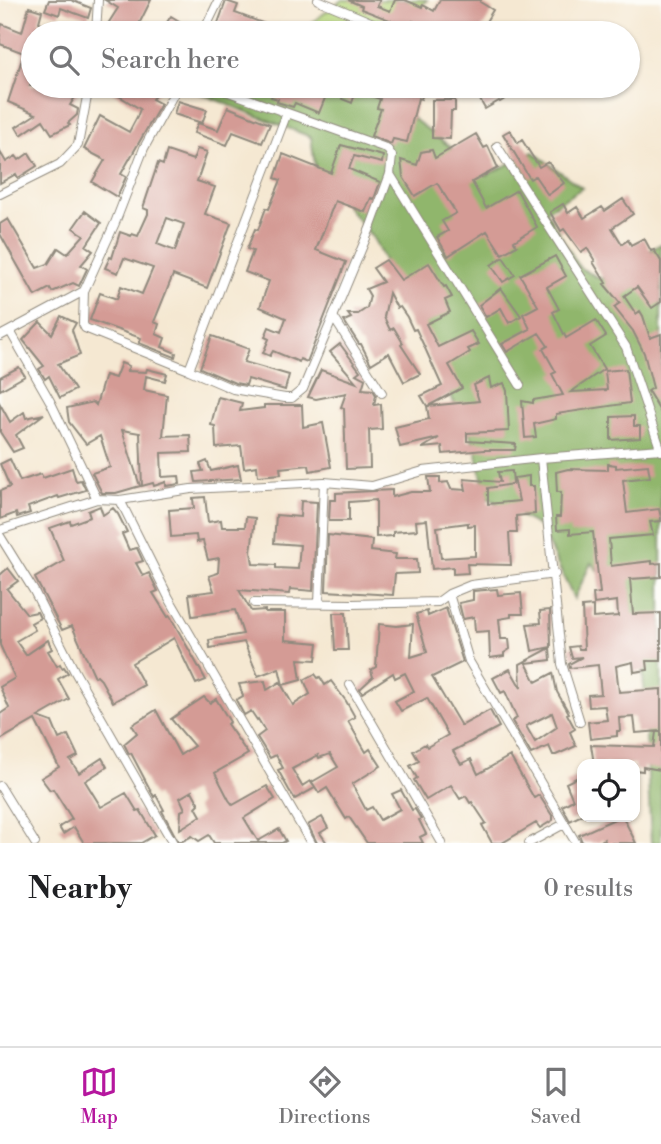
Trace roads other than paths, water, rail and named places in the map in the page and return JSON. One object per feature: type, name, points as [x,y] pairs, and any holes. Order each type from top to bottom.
[{"type":"street","points":[[97,21],[98,0]]},
{"type":"street","points":[[209,21],[219,0]]},
{"type":"street","points":[[318,0],[368,21]]},
{"type":"street","points":[[0,194],[60,164],[78,145],[87,98]]},
{"type":"street","points":[[171,98],[144,148],[115,223],[84,291],[83,324],[85,328],[233,389],[292,398],[298,395],[307,383],[334,318],[390,174],[392,156],[388,150],[245,98]]},
{"type":"street","points":[[189,370],[287,113]]},
{"type":"street","points":[[0,530],[97,499],[120,500],[191,489],[324,482],[372,486],[423,471],[541,458],[661,450],[626,347],[497,146]]},
{"type":"street","points":[[390,174],[520,385]]},
{"type":"street","points":[[0,337],[84,291]]},
{"type":"street","points":[[334,318],[382,393]]},
{"type":"street","points":[[10,331],[50,401],[97,499]]},
{"type":"street","points":[[541,458],[555,574],[562,664],[580,722]]},
{"type":"street","points":[[319,603],[324,482]]},
{"type":"street","points":[[120,500],[169,598],[312,843]]},
{"type":"street","points":[[0,536],[34,591],[75,672],[173,843]]},
{"type":"street","points":[[254,603],[438,602],[471,585],[555,574]]},
{"type":"street","points":[[449,594],[469,661],[576,843]]},
{"type":"street","points":[[350,685],[442,843]]},
{"type":"street","points":[[0,786],[35,843]]},
{"type":"street","points":[[529,843],[564,824]]}]
